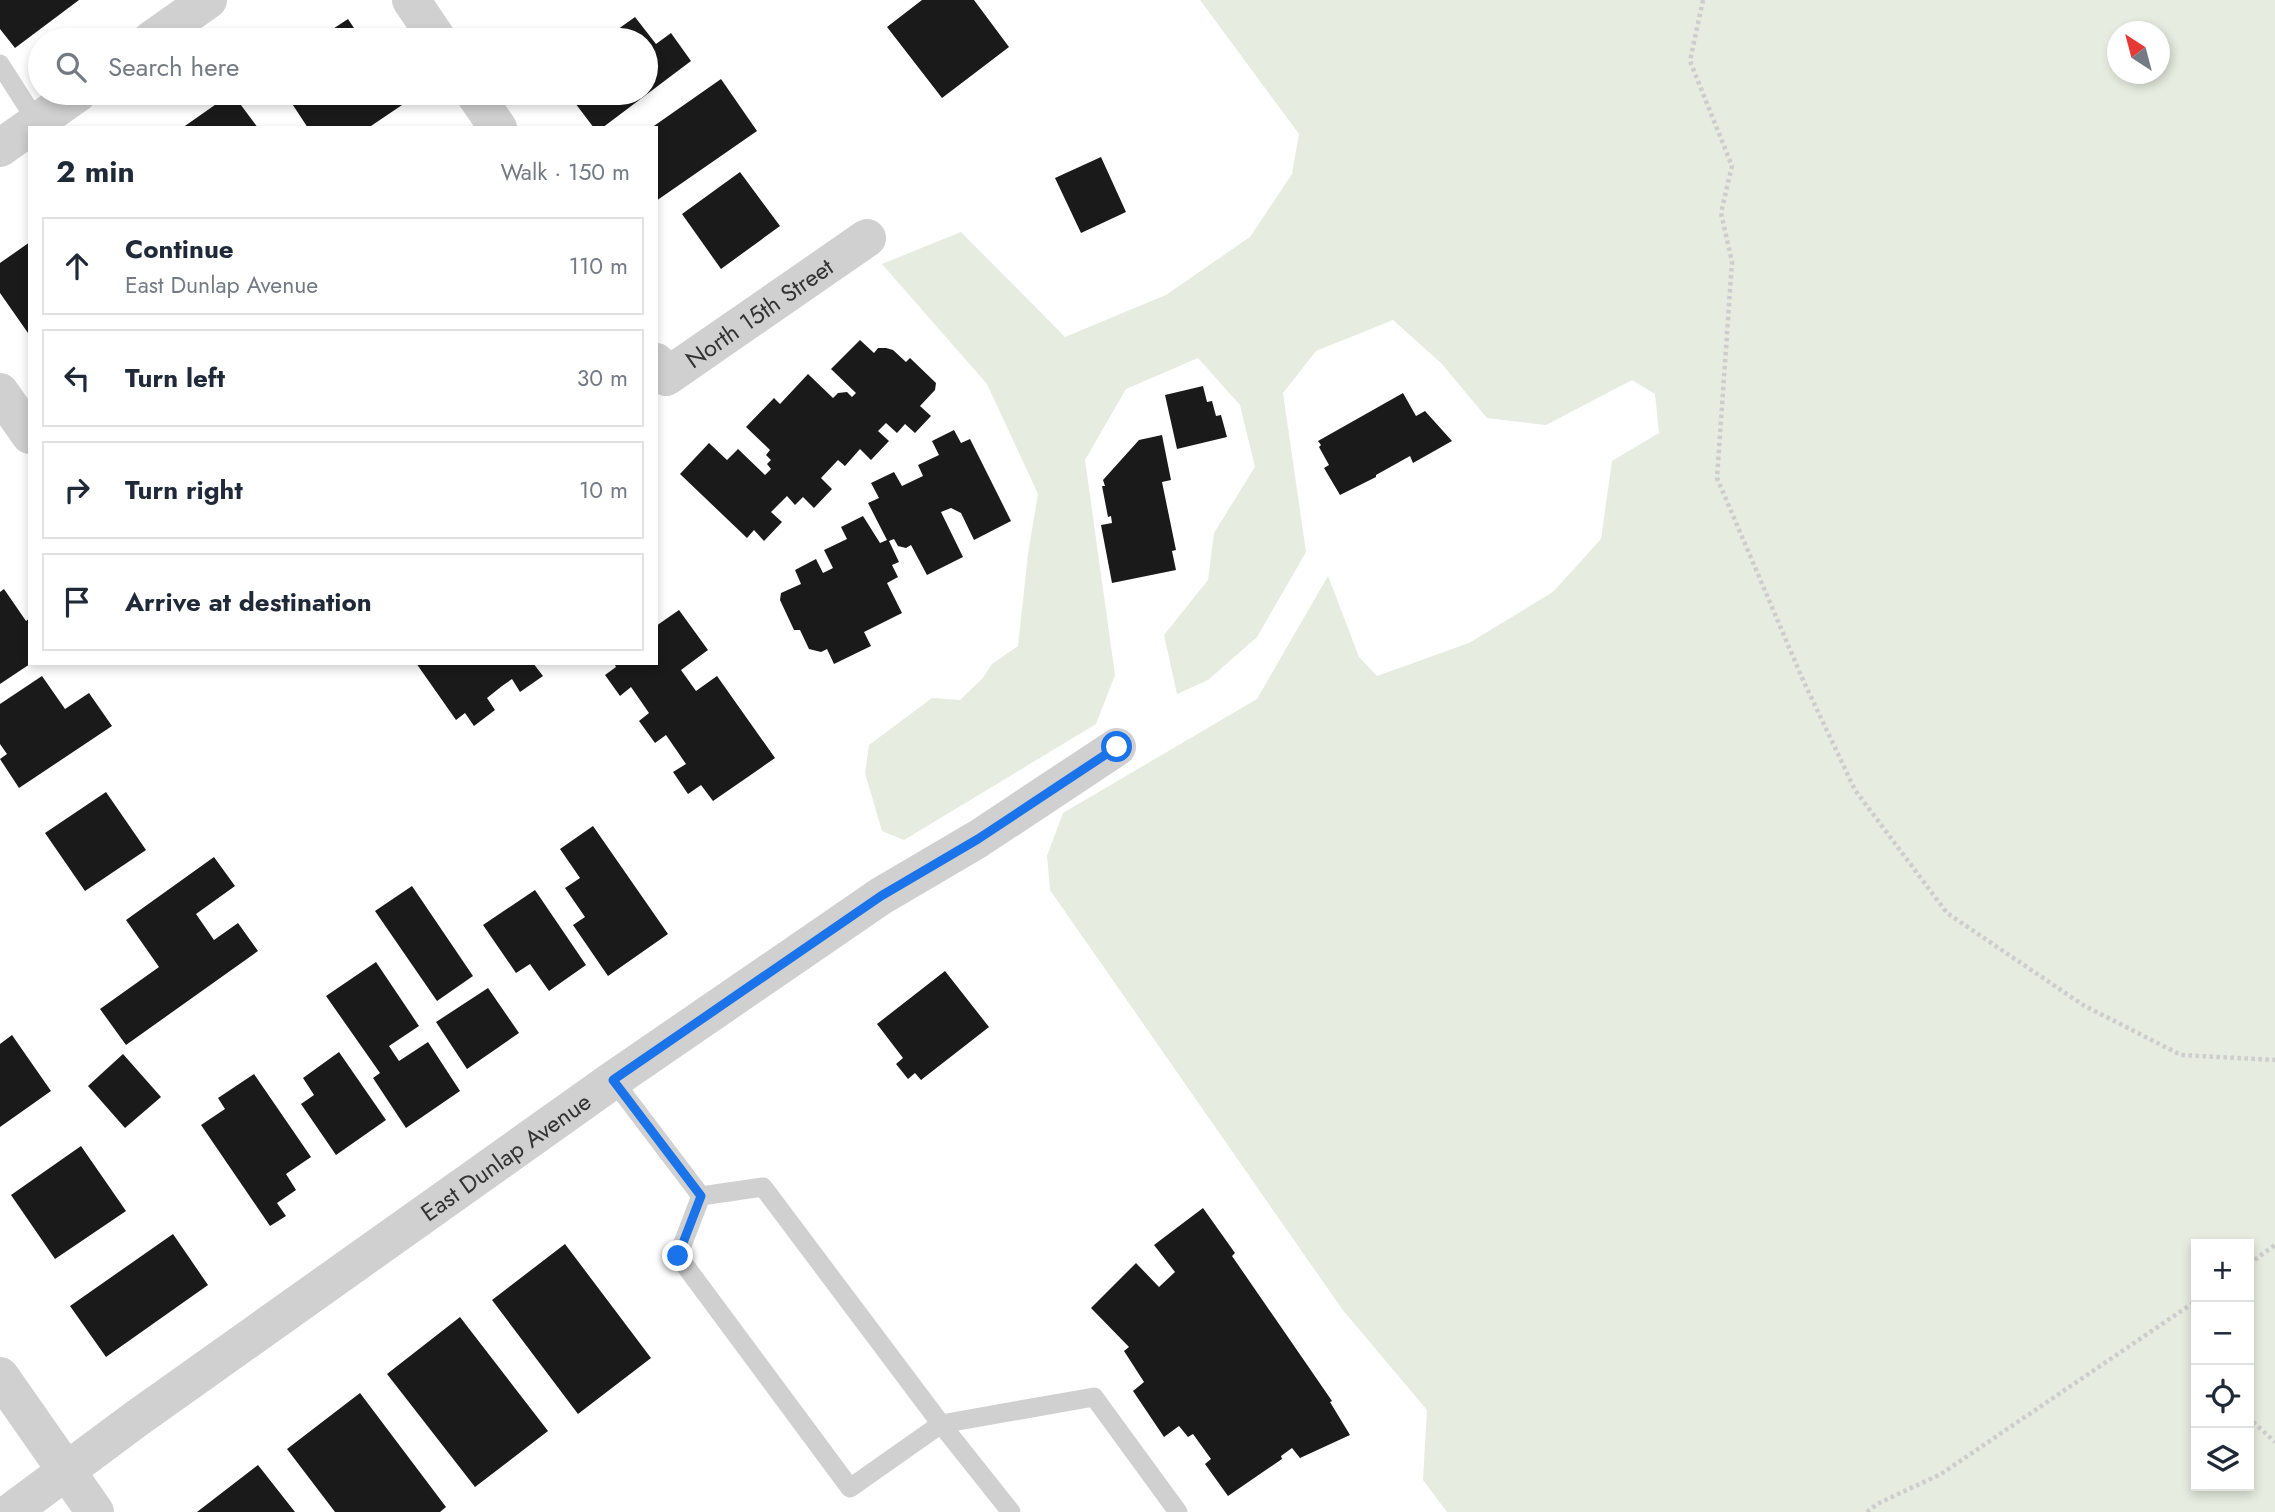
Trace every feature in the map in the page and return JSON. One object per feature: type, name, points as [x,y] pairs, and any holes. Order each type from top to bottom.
[{"type":"street","points":[[168,28],[208,0]]},
{"type":"street","points":[[411,0],[430,28]]},
{"type":"street","points":[[31,126],[61,105]]},
{"type":"street","points":[[482,105],[497,126]]},
{"type":"street","points":[[0,148],[28,128]]},
{"type":"street","name":"North 15th Street","points":[[658,365],[666,377],[867,238]]},
{"type":"street","points":[[0,392],[28,432]]},
{"type":"street","name":"East Dunlap Avenue","points":[[11,1512],[136,1419],[613,1080],[881,896],[978,839],[1117,747]]},
{"type":"street","points":[[0,1376],[95,1512]]},
{"type":"lane","points":[[0,64],[37,122]]},
{"type":"lane","points":[[613,1080],[701,1196]]},
{"type":"lane","points":[[701,1196],[762,1186],[941,1424],[1011,1512]]},
{"type":"lane","points":[[701,1196],[678,1256],[850,1488],[941,1424],[1094,1397],[1178,1512]]},
{"type":"path","points":[[1703,0],[1690,61],[1732,166],[1721,213],[1732,262],[1717,478],[1803,680],[1855,790],[1947,913],[2083,1005],[2181,1055],[2275,1060]]},
{"type":"path","points":[[2254,1260],[2275,1245]]},
{"type":"path","points":[[1867,1512],[1877,1504],[1941,1474],[2195,1302]]},
{"type":"path","points":[[2254,1423],[2275,1441]]},
{"type":"shaded area","points":[[1200,0],[2275,0],[2275,1512],[1447,1512],[1423,1480],[1427,1410],[1342,1309],[1050,890],[1047,856],[1063,813],[1257,699],[1328,576],[1359,657],[1377,676],[1469,643],[1553,592],[1601,539],[1612,461],[1659,433],[1655,394],[1632,380],[1546,425],[1487,418],[1442,364],[1393,320],[1316,351],[1283,393],[1306,552],[1257,637],[1208,680],[1177,694],[1164,635],[1208,580],[1214,533],[1255,467],[1240,405],[1198,358],[1126,389],[1085,460],[1115,675],[1096,724],[904,840],[882,831],[865,773],[869,745],[932,698],[960,700],[982,679],[992,664],[1018,646],[1038,494],[987,384],[882,264],[961,232],[1065,337],[1166,295],[1250,237],[1292,174],[1299,134]]},
{"type":"building","points":[[0,0],[79,0],[42,28],[28,28],[28,38],[15,48],[0,29]]},
{"type":"building","points":[[922,0],[974,0],[1009,47],[942,98],[887,27]]},
{"type":"building","points":[[635,17],[644,28],[620,28]]},
{"type":"building","points":[[348,19],[354,28],[334,28]]},
{"type":"building","points":[[671,33],[691,61],[658,86],[658,43]]},
{"type":"building","points":[[721,79],[757,131],[658,200],[658,126],[654,126]]},
{"type":"building","points":[[215,105],[241,105],[257,126],[185,126]]},
{"type":"building","points":[[293,105],[402,105],[371,126],[307,126]]},
{"type":"building","points":[[577,105],[633,105],[605,126],[592,126]]},
{"type":"building","points":[[1101,157],[1126,212],[1081,233],[1055,178]]},
{"type":"building","points":[[740,172],[780,226],[721,269],[682,214]]},
{"type":"building","points":[[28,243],[28,333],[0,293],[0,263]]},
{"type":"building","points":[[860,340],[874,353],[878,348],[886,348],[893,350],[906,362],[910,358],[936,383],[935,390],[920,406],[931,416],[915,433],[905,424],[897,433],[886,423],[878,431],[889,441],[871,460],[860,449],[845,466],[838,460],[821,478],[832,489],[814,508],[803,497],[795,505],[787,496],[771,512],[782,522],[764,541],[754,530],[747,538],[680,474],[709,443],[727,460],[738,449],[765,475],[771,469],[767,464],[771,460],[766,455],[770,450],[746,427],[774,398],[780,404],[808,374],[833,398],[838,393],[847,392],[852,397],[856,393],[831,369]]},
{"type":"building","points":[[1203,386],[1207,402],[1212,401],[1216,416],[1221,415],[1227,437],[1177,449],[1165,395]]},
{"type":"building","points":[[1403,393],[1416,416],[1425,411],[1452,441],[1413,463],[1410,456],[1340,495],[1324,468],[1329,465],[1318,441]]},
{"type":"building","points":[[954,430],[961,443],[970,439],[1011,521],[974,540],[961,513],[951,508],[941,512],[963,557],[927,575],[911,545],[906,548],[898,546],[894,539],[889,541],[899,562],[892,565],[898,577],[887,583],[902,613],[864,632],[871,646],[834,664],[827,649],[821,652],[809,649],[800,630],[794,630],[780,600],[781,593],[801,584],[795,570],[816,559],[823,573],[833,568],[824,550],[847,539],[841,527],[863,516],[880,543],[887,540],[868,503],[879,498],[871,483],[894,472],[902,486],[923,476],[918,465],[939,455],[932,441]]},
{"type":"building","points":[[1162,435],[1171,480],[1162,482],[1176,550],[1172,551],[1176,570],[1112,583],[1101,525],[1112,523],[1111,516],[1108,517],[1103,480],[1139,440]]},
{"type":"building","points":[[4,589],[26,621],[28,620],[28,665],[0,684],[0,592]]},
{"type":"building","points":[[679,610],[708,650],[681,670],[696,691],[717,676],[775,758],[713,801],[701,785],[688,794],[673,772],[686,764],[666,735],[655,743],[639,721],[649,713],[631,687],[620,696],[605,675],[616,667],[615,665],[658,665],[658,625]]},
{"type":"building","points":[[417,665],[535,665],[543,676],[520,692],[512,679],[502,686],[487,698],[495,710],[474,726],[465,713],[456,720]]},
{"type":"building","points":[[42,676],[65,709],[89,693],[112,726],[19,788],[0,759],[7,754],[0,744],[0,704]]},
{"type":"building","points":[[106,792],[146,850],[85,891],[45,833]]},
{"type":"building","points":[[593,826],[668,934],[608,976],[573,925],[585,917],[565,888],[580,878],[560,849]]},
{"type":"building","points":[[214,857],[235,886],[196,914],[214,940],[238,923],[258,951],[126,1045],[100,1009],[159,967],[126,920]]},
{"type":"building","points":[[412,886],[473,976],[437,1001],[375,911]]},
{"type":"building","points":[[535,890],[586,965],[549,991],[530,964],[516,973],[483,925]]},
{"type":"building","points":[[376,962],[419,1026],[389,1046],[399,1061],[428,1042],[460,1091],[406,1128],[373,1078],[380,1073],[326,996]]},
{"type":"building","points":[[945,971],[989,1027],[921,1080],[915,1073],[908,1079],[896,1064],[903,1058],[877,1024]]},
{"type":"building","points":[[488,988],[519,1033],[467,1069],[436,1022]]},
{"type":"building","points":[[12,1035],[51,1091],[0,1127],[0,1044]]},
{"type":"building","points":[[339,1052],[386,1120],[336,1155],[301,1104],[314,1095],[303,1078]]},
{"type":"building","points":[[123,1054],[161,1097],[125,1128],[88,1086]]},
{"type":"building","points":[[254,1074],[311,1157],[286,1174],[296,1190],[277,1203],[286,1216],[270,1226],[201,1125],[225,1109],[218,1098]]},
{"type":"building","points":[[81,1146],[126,1211],[55,1259],[11,1195]]},
{"type":"building","points":[[1203,1208],[1235,1253],[1232,1256],[1332,1401],[1330,1402],[1350,1435],[1300,1458],[1292,1448],[1281,1456],[1282,1459],[1228,1496],[1205,1464],[1211,1459],[1193,1434],[1188,1437],[1179,1426],[1164,1437],[1133,1391],[1144,1382],[1124,1351],[1129,1347],[1091,1308],[1136,1263],[1159,1287],[1175,1272],[1154,1245]]},
{"type":"building","points":[[173,1234],[208,1285],[106,1357],[70,1306]]},
{"type":"building","points":[[565,1244],[651,1358],[578,1414],[492,1300]]},
{"type":"building","points":[[460,1317],[548,1431],[475,1487],[387,1374]]},
{"type":"building","points":[[360,1393],[446,1507],[440,1512],[335,1512],[287,1449]]},
{"type":"building","points":[[258,1465],[295,1512],[197,1512]]},
{"type":"route","points":[[678,1256],[701,1196],[613,1080],[881,896],[978,839],[1117,747]]}]
